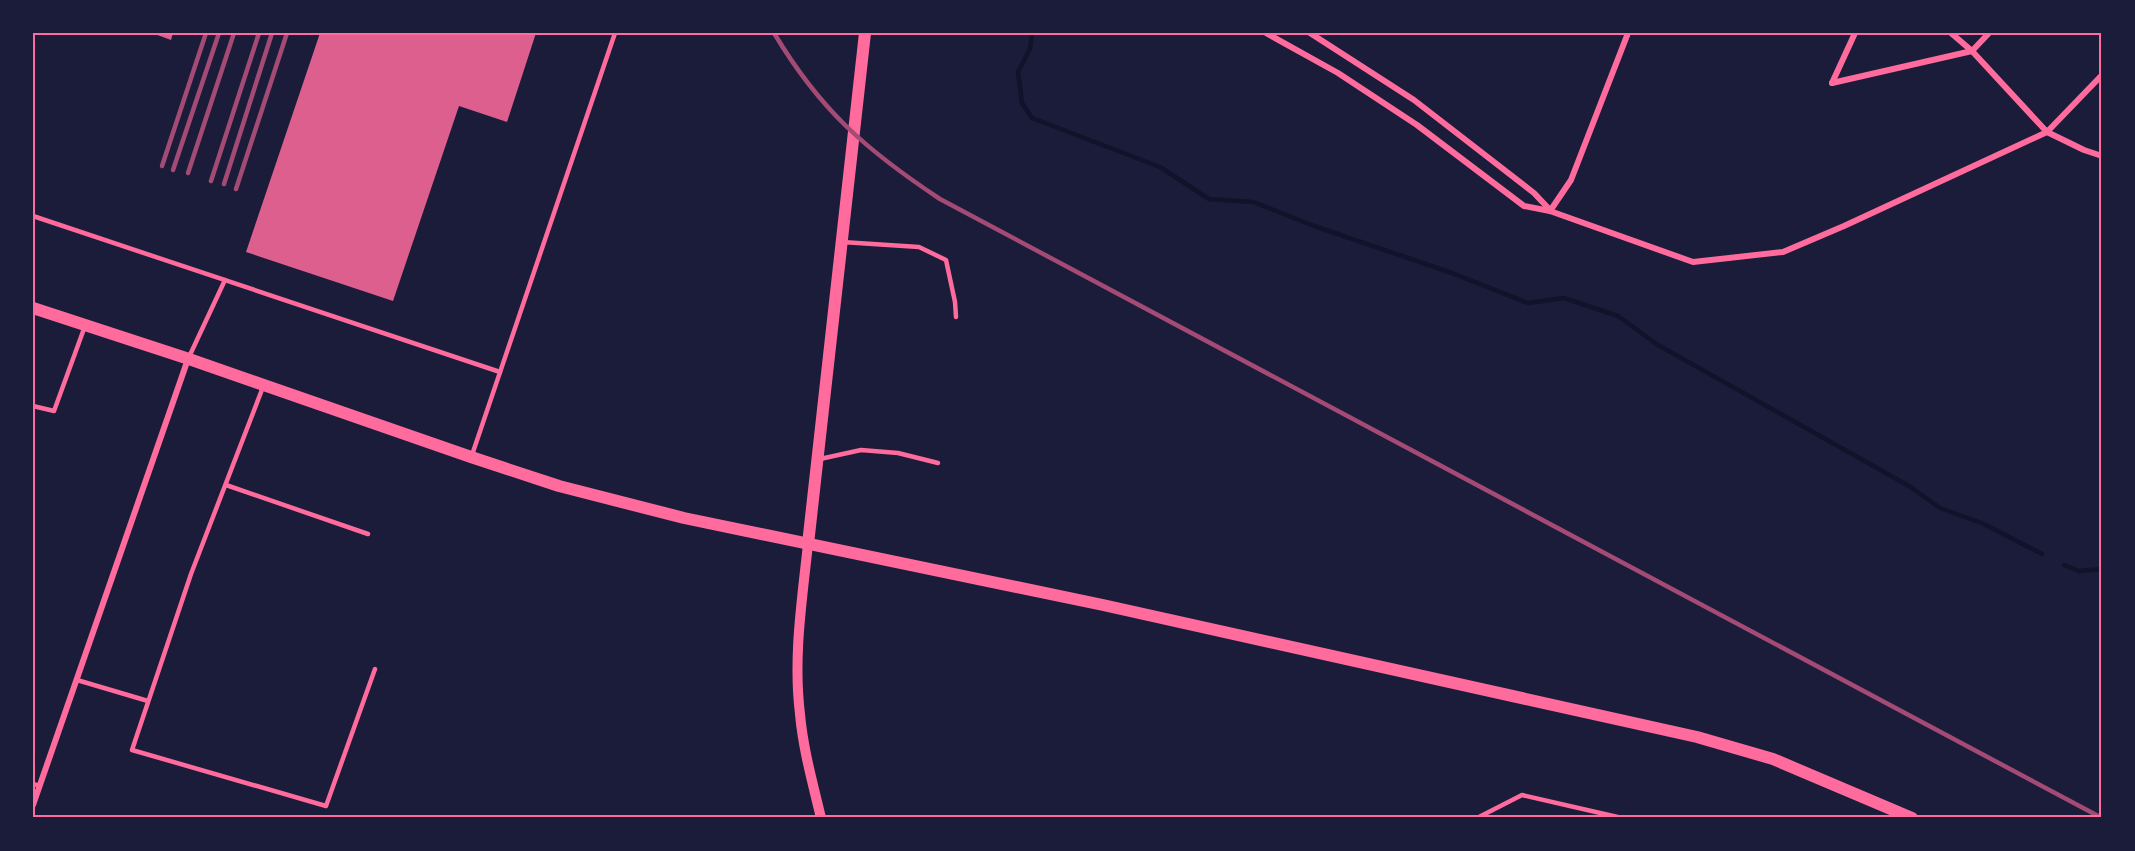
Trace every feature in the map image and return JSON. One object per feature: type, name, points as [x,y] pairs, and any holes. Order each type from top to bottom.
[{"type":"main road","points":[[808,544],[865,33]]},
{"type":"main road","points":[[33,308],[189,358],[559,486],[673,515],[1103,605],[1697,737],[1773,759],[1912,818]]},
{"type":"street","points":[[1266,33],[1338,73],[1417,125],[1524,206],[1550,211],[1693,262],[1783,252],[1844,226],[2047,132],[2102,75]]},
{"type":"street","points":[[1310,33],[1414,100],[1534,193],[1550,211]]},
{"type":"street","points":[[1550,211],[1571,180],[1628,33]]},
{"type":"street","points":[[1855,33],[1832,83],[1972,51],[1989,33]]},
{"type":"street","points":[[1951,33],[1972,51],[2047,132],[2102,156]]},
{"type":"street","points":[[33,805],[36,785],[76,680],[189,358]]},
{"type":"street","points":[[808,544],[798,637],[798,687],[802,737],[821,818]]},
{"type":"lane","points":[[471,457],[615,33]]},
{"type":"lane","points":[[33,216],[500,372]]},
{"type":"lane","points":[[842,242],[919,246],[946,260],[956,317]]},
{"type":"lane","points":[[189,358],[225,280]]},
{"type":"lane","points":[[33,406],[54,411],[86,326]]},
{"type":"lane","points":[[264,385],[191,573],[132,750],[326,806],[375,669]]},
{"type":"lane","points":[[818,459],[861,450],[898,453],[938,463]]},
{"type":"lane","points":[[226,484],[368,534]]},
{"type":"lane","points":[[76,680],[148,701]]},
{"type":"lane","points":[[1477,818],[1521,795],[1622,818]]},
{"type":"building","points":[[152,33],[173,33],[171,40]]},
{"type":"building","points":[[320,33],[536,33],[507,122],[459,106],[393,301],[246,252]]},
{"type":"waterway","points":[[1032,33],[1030,49],[1018,72],[1022,103],[1032,118],[1160,167],[1209,199],[1253,202],[1317,227],[1452,273],[1528,303],[1564,298],[1618,316],[1658,345],[1909,486],[1940,508],[1984,524],[2042,554]]},
{"type":"waterway","points":[[2064,565],[2079,571],[2102,569]]},
{"type":"railway","points":[[162,166],[206,33]]},
{"type":"railway","points":[[173,170],[219,33]]},
{"type":"railway","points":[[188,173],[234,33]]},
{"type":"railway","points":[[211,181],[259,33]]},
{"type":"railway","points":[[224,184],[272,33]]},
{"type":"railway","points":[[236,189],[287,33]]},
{"type":"railway","points":[[774,33],[809,85],[846,126],[889,163],[940,199],[2102,818]]}]
